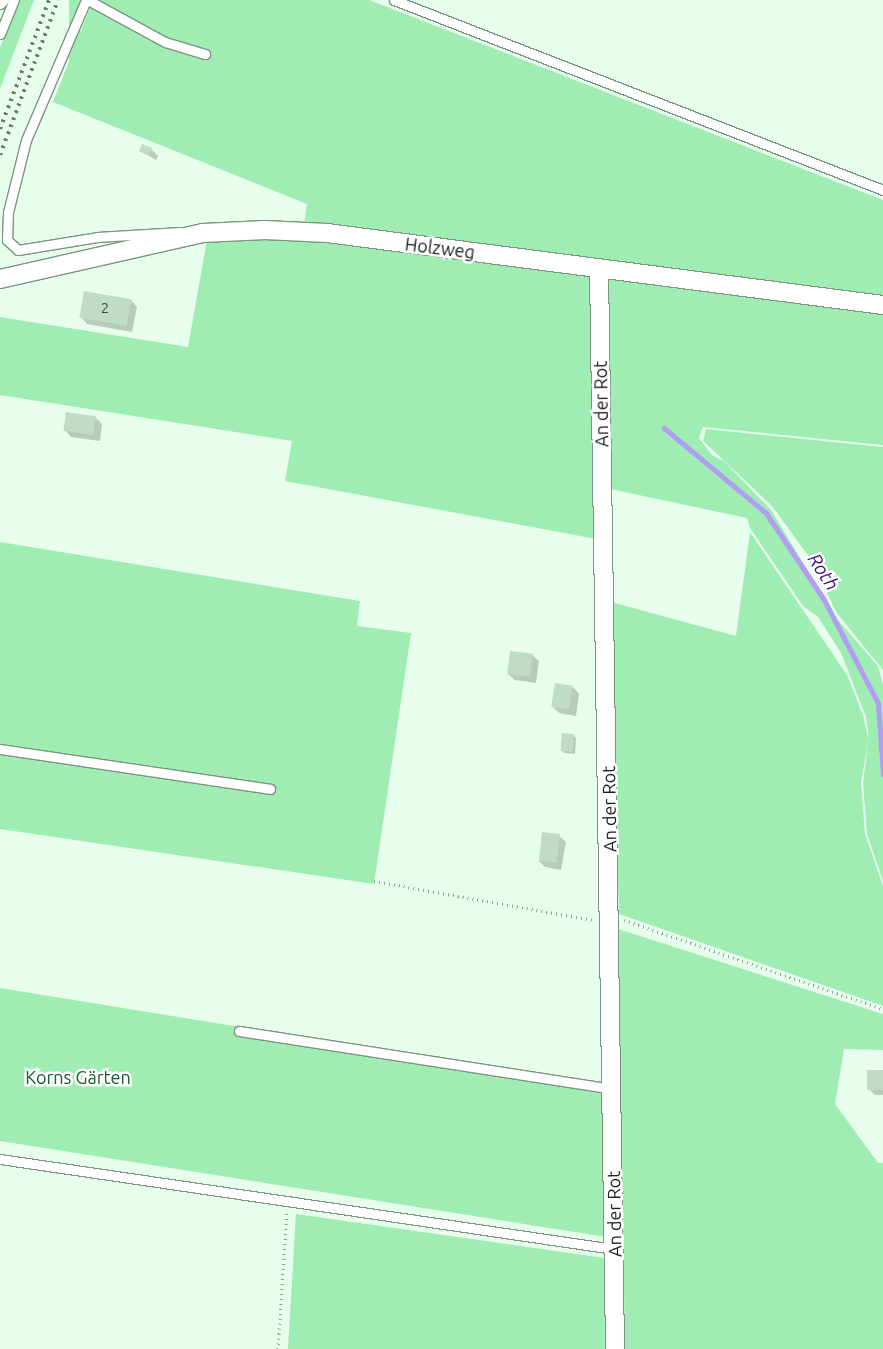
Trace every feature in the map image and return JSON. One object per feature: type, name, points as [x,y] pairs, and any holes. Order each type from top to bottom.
[{"type":"street","name":"Holzweg","points":[[0,279],[203,233],[265,230],[327,233],[883,305]]},
{"type":"street","name":"An der Rot","points":[[599,269],[611,920],[615,1349]]},
{"type":"lane","points":[[0,4],[4,0]]},
{"type":"lane","points":[[0,34],[14,0]]},
{"type":"lane","points":[[203,233],[168,232],[97,237],[18,250],[7,240],[8,212],[26,140],[87,0],[165,42],[205,54]]},
{"type":"lane","points":[[394,0],[883,190]]},
{"type":"lane","points":[[0,750],[270,789]]},
{"type":"lane","points":[[239,1031],[612,1089]]},
{"type":"lane","points":[[0,1159],[287,1203],[614,1249]]},
{"type":"path","points":[[374,881],[611,920],[883,1009]]},
{"type":"path","points":[[278,1349],[287,1203]]},
{"type":"green space","points":[[19,0],[34,0],[0,89],[0,47]]},
{"type":"green space","points":[[69,0],[80,0],[80,80],[69,80]]},
{"type":"green space","points":[[93,0],[369,0],[883,200],[883,445],[703,427],[699,438],[712,455],[724,461],[771,510],[837,619],[878,666],[883,684],[883,881],[867,834],[863,783],[868,742],[861,783],[865,834],[883,886],[883,1006],[619,914],[611,602],[736,636],[750,532],[847,675],[863,715],[869,741],[866,717],[841,653],[818,617],[803,606],[750,528],[747,518],[596,486],[596,539],[285,481],[292,441],[0,395],[0,317],[188,347],[207,240],[304,225],[307,204],[53,102]]},
{"type":"green space","points":[[706,429],[883,447],[883,670],[836,612],[812,561],[772,506],[703,441]]},
{"type":"green space","points":[[0,542],[360,601],[357,626],[411,633],[374,884],[0,829]]},
{"type":"green space","points":[[618,929],[883,1014],[883,1050],[844,1049],[835,1104],[878,1163],[883,1163],[883,1349],[625,1349]]},
{"type":"green space","name":"Korns Gärten","points":[[0,988],[240,1027],[238,1036],[604,1092],[606,1237],[0,1141]]},
{"type":"green space","points":[[296,1214],[604,1258],[606,1349],[288,1349]]},
{"type":"building","points":[[142,144],[152,148],[149,156],[139,151]]},
{"type":"building","points":[[84,291],[131,299],[127,326],[79,318]]},
{"type":"building","points":[[66,412],[96,416],[93,435],[63,431]]},
{"type":"building","points":[[510,651],[533,654],[530,677],[507,674]]},
{"type":"building","points":[[555,683],[573,686],[569,710],[551,707]]},
{"type":"building","points":[[562,733],[574,734],[572,752],[560,751]]},
{"type":"building","points":[[542,832],[560,834],[557,863],[539,861]]},
{"type":"building","points":[[867,1070],[883,1070],[883,1090],[867,1090]]},
{"type":"waterway","name":"Roth","points":[[664,428],[766,513],[823,598],[878,703],[883,775]]},
{"type":"railway","points":[[0,129],[49,0]]},
{"type":"railway","points":[[0,155],[58,0]]}]
